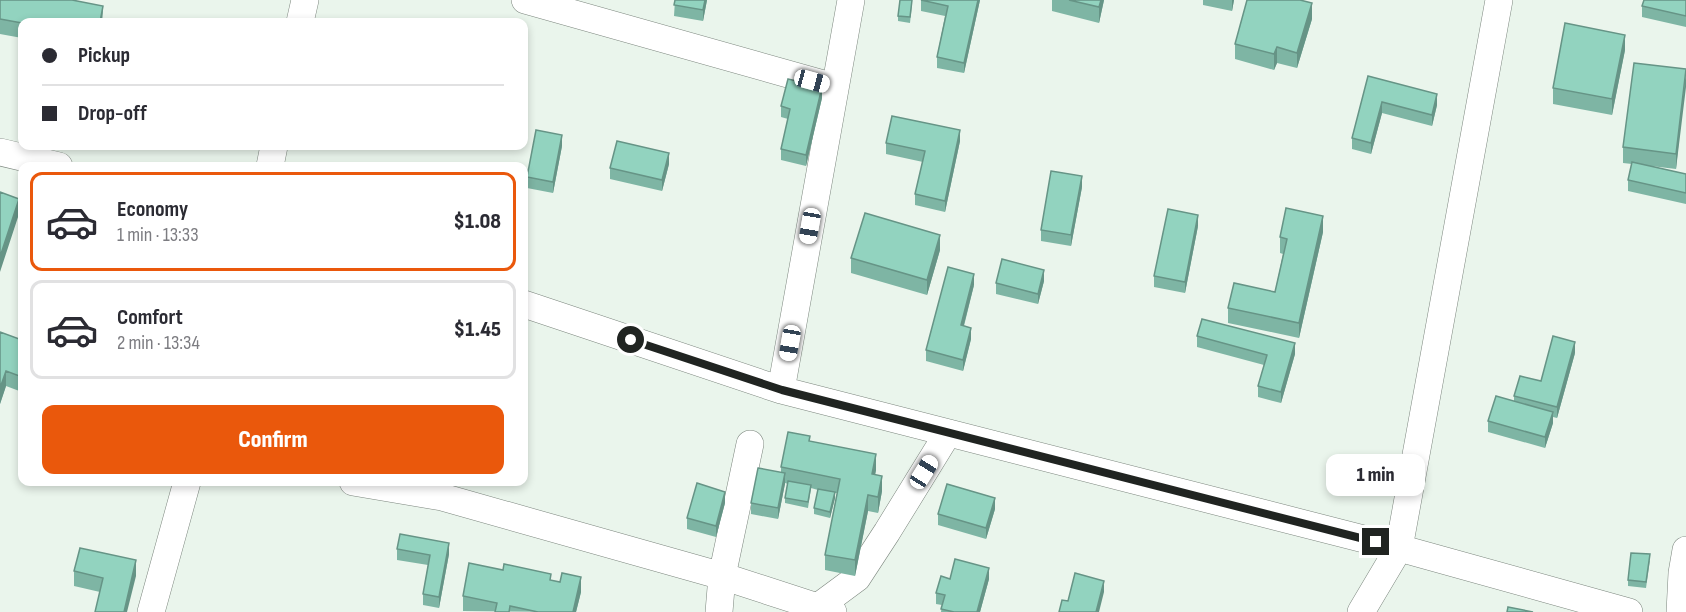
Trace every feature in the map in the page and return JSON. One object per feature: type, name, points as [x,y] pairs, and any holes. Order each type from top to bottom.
[{"type":"street","points":[[301,18],[305,0]]},
{"type":"street","points":[[525,0],[834,87]]},
{"type":"street","points":[[782,390],[851,0]]},
{"type":"street","points":[[1361,612],[1399,548],[1498,0]]},
{"type":"street","points":[[0,152],[42,162]]},
{"type":"street","points":[[528,305],[782,390],[1399,548],[1629,612]]},
{"type":"street","points":[[377,486],[442,497],[722,576],[820,610],[857,578],[948,433]]},
{"type":"street","points":[[719,612],[722,576],[750,444]]},
{"type":"street","points":[[151,612],[186,486]]},
{"type":"street","points":[[1680,612],[1686,550]]},
{"type":"building","points":[[0,0],[72,0],[103,6],[101,18],[18,18],[18,22],[0,19]]},
{"type":"building","points":[[675,0],[705,0],[703,10],[674,5]]},
{"type":"building","points":[[900,0],[912,0],[910,17],[898,16]]},
{"type":"building","points":[[921,0],[978,0],[964,63],[937,57],[948,6]]},
{"type":"building","points":[[1069,0],[1101,0],[1099,7]]},
{"type":"building","points":[[1247,0],[1300,0],[1312,3],[1297,53],[1277,47],[1274,54],[1235,44]]},
{"type":"building","points":[[1644,0],[1686,0],[1686,16],[1642,6]]},
{"type":"building","points":[[1565,23],[1625,35],[1612,99],[1553,88]]},
{"type":"building","points":[[1634,63],[1686,69],[1676,154],[1623,147]]},
{"type":"building","points":[[1368,76],[1437,94],[1432,115],[1382,102],[1371,143],[1352,138]]},
{"type":"building","points":[[788,79],[822,87],[806,155],[781,149],[790,109],[781,106]]},
{"type":"building","points":[[892,116],[960,130],[945,201],[915,194],[925,151],[886,143]]},
{"type":"building","points":[[536,130],[562,135],[553,182],[528,177]]},
{"type":"building","points":[[617,141],[669,153],[662,180],[610,168]]},
{"type":"building","points":[[1632,162],[1686,174],[1686,193],[1628,180]]},
{"type":"building","points":[[1051,171],[1082,176],[1071,235],[1041,230]]},
{"type":"building","points":[[0,192],[18,199],[18,202],[0,257]]},
{"type":"building","points":[[1286,208],[1323,216],[1299,323],[1228,308],[1234,283],[1275,292],[1287,239],[1280,237]]},
{"type":"building","points":[[1168,209],[1198,215],[1185,282],[1154,276]]},
{"type":"building","points":[[865,213],[940,235],[927,280],[851,258]]},
{"type":"building","points":[[1002,259],[1044,270],[1038,294],[996,283]]},
{"type":"building","points":[[948,267],[974,274],[961,325],[971,328],[963,360],[926,350]]},
{"type":"building","points":[[1202,319],[1295,343],[1281,392],[1258,386],[1267,355],[1197,336]]},
{"type":"building","points":[[0,332],[18,339],[18,376],[6,371],[0,388]]},
{"type":"building","points":[[1553,336],[1575,342],[1557,407],[1514,396],[1520,376],[1541,381]]},
{"type":"building","points":[[1496,396],[1553,412],[1545,437],[1488,421]]},
{"type":"building","points":[[788,432],[810,436],[809,441],[876,454],[872,474],[882,476],[878,497],[868,495],[855,560],[825,555],[840,479],[781,467]]},
{"type":"building","points":[[758,468],[785,473],[778,508],[751,503]]},
{"type":"building","points":[[788,481],[811,485],[808,502],[785,498]]},
{"type":"building","points":[[697,483],[725,492],[716,526],[687,518]]},
{"type":"building","points":[[947,484],[995,498],[986,528],[938,514]]},
{"type":"building","points":[[818,489],[835,492],[830,512],[814,508]]},
{"type":"building","points":[[400,534],[449,543],[439,597],[423,594],[430,555],[397,549]]},
{"type":"building","points":[[80,548],[136,560],[124,612],[95,612],[103,578],[74,571]]},
{"type":"building","points":[[1631,553],[1650,554],[1646,582],[1628,580]]},
{"type":"building","points":[[955,559],[989,568],[977,612],[954,612],[941,609],[945,595],[936,593],[941,576],[950,579]]},
{"type":"building","points":[[469,563],[503,570],[504,564],[551,574],[550,580],[560,582],[562,573],[581,577],[573,612],[538,612],[510,606],[509,612],[495,612],[497,603],[463,596]]},
{"type":"building","points":[[1075,573],[1104,581],[1096,612],[1059,612],[1062,600],[1068,601]]},
{"type":"building","points":[[1508,607],[1533,612],[1507,612]]},
{"type":"route","points":[[631,340],[782,390],[1376,542]]}]
